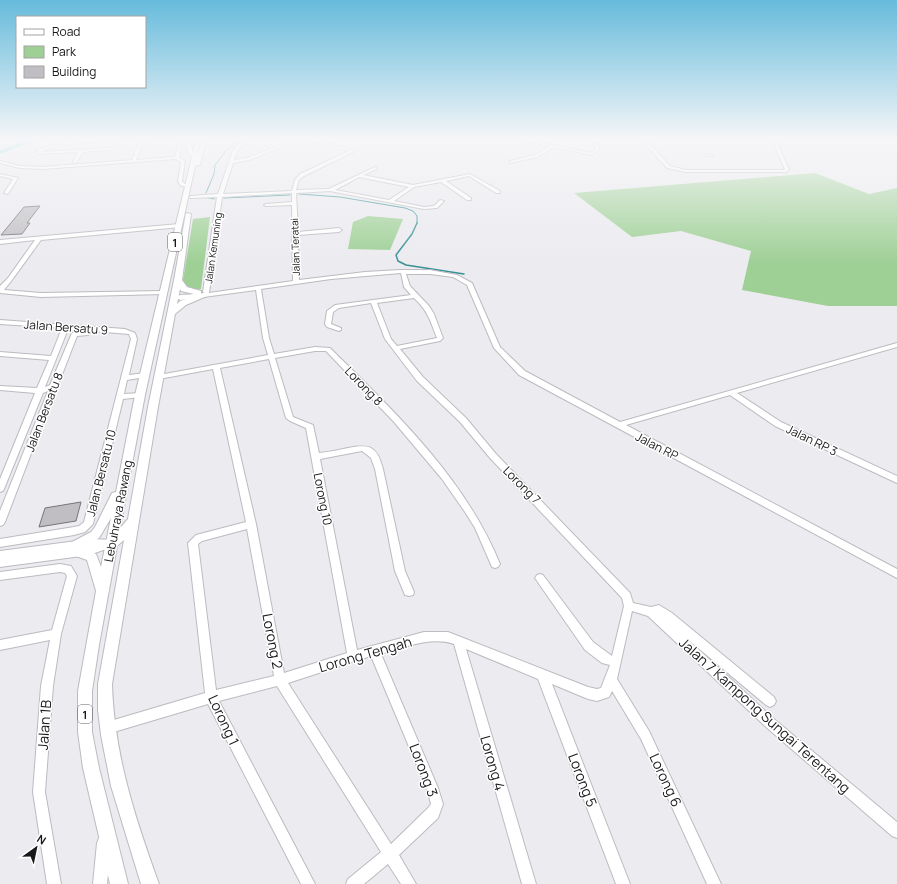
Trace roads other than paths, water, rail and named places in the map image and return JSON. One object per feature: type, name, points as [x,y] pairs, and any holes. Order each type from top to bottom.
[{"type":"main road","name":"Lebuhraya Rawang","points":[[120,884],[91,768],[85,732],[85,691],[92,645],[140,394],[189,181]]},
{"type":"main road","name":"Lebuhraya Rawang","points":[[150,884],[140,856],[121,791],[107,728],[105,684],[170,314],[178,280],[194,181]]},
{"type":"main road","points":[[178,280],[184,289],[203,293]]},
{"type":"main road","points":[[164,291],[174,297]]},
{"type":"main road","points":[[170,314],[183,303],[203,293]]},
{"type":"main road","points":[[162,304],[168,298],[174,297]]},
{"type":"main road","points":[[102,592],[92,557],[76,549],[95,535],[99,530],[122,484]]},
{"type":"main road","points":[[126,562],[122,550],[112,543],[120,538],[134,518]]},
{"type":"main road","points":[[140,856],[142,866],[141,884]]},
{"type":"street","points":[[3,195],[14,181]]},
{"type":"street","points":[[180,181],[182,185],[188,186]]},
{"type":"street","name":"Jalan Kemuning","points":[[203,293],[220,195],[225,181]]},
{"type":"street","points":[[294,190],[297,181]]},
{"type":"street","points":[[330,190],[348,181]]},
{"type":"street","points":[[387,181],[413,186]]},
{"type":"street","points":[[391,201],[413,186],[435,181]]},
{"type":"street","points":[[443,181],[469,199]]},
{"type":"street","points":[[481,181],[498,192]]},
{"type":"street","points":[[191,197],[294,190],[330,190],[424,208],[435,206],[442,201]]},
{"type":"street","name":"Jalan Teratai","points":[[294,190],[296,282]]},
{"type":"street","points":[[266,205],[294,203]]},
{"type":"street","points":[[0,242],[179,226]]},
{"type":"street","points":[[294,234],[340,230]]},
{"type":"street","points":[[0,290],[10,279],[39,239]]},
{"type":"street","points":[[174,297],[181,298],[203,293],[296,282],[403,272],[408,287],[427,307],[431,314],[440,338],[438,340],[395,348]]},
{"type":"street","name":"Jalan RP","points":[[403,272],[440,273],[466,280],[470,284],[497,348],[513,365],[532,379],[897,574]]},
{"type":"street","points":[[258,287],[266,338],[271,357]]},
{"type":"street","points":[[0,290],[41,295],[164,291]]},
{"type":"street","points":[[339,328],[329,326],[328,324],[330,311],[337,306],[415,296]]},
{"type":"street","name":"Lorong 7","points":[[374,302],[388,339],[420,379],[463,420],[493,456],[619,587],[626,596],[629,606]]},
{"type":"street","name":"Jalan Bersatu 9","points":[[0,322],[125,331],[132,333]]},
{"type":"street","points":[[0,489],[66,327]]},
{"type":"street","name":"Jalan Bersatu 8","points":[[0,522],[55,386],[74,334],[103,333],[108,330]]},
{"type":"street","name":"Jalan Bersatu 10","points":[[0,543],[74,531],[82,529],[88,524],[134,339],[132,333]]},
{"type":"street","points":[[618,425],[897,345]]},
{"type":"street","name":"Lorong 8","points":[[159,377],[315,348],[328,349],[439,467],[464,501],[482,532],[496,564]]},
{"type":"street","points":[[0,354],[54,358]]},
{"type":"street","name":"Lorong 10","points":[[271,357],[290,418],[297,422],[307,424],[310,427],[353,656]]},
{"type":"street","name":"Lorong 2","points":[[216,367],[251,524],[280,680],[409,884]]},
{"type":"street","points":[[124,378],[145,375]]},
{"type":"street","points":[[0,388],[40,391],[55,386]]},
{"type":"street","name":"Jalan RP 3","points":[[732,393],[778,424],[897,480]]},
{"type":"street","points":[[119,397],[140,394]]},
{"type":"street","points":[[315,457],[363,448],[374,454],[379,469],[400,571],[409,592]]},
{"type":"street","name":"Lorong 1","points":[[251,524],[195,540],[193,543],[211,697],[308,884]]},
{"type":"street","points":[[0,555],[76,549],[90,551],[112,543]]},
{"type":"street","points":[[0,563],[76,549]]},
{"type":"street","name":"Jalan 1B","points":[[0,576],[60,568],[68,569],[72,576],[56,634],[47,686],[39,792],[54,884]]},
{"type":"street","points":[[540,578],[589,646],[606,659],[616,662]]},
{"type":"street","points":[[611,680],[629,606]]},
{"type":"street","name":"Jalan 7 Kampong Sungai Terentang","points":[[629,606],[650,612],[770,723],[897,831]]},
{"type":"street","points":[[650,612],[659,610],[668,616],[770,701]]},
{"type":"street","points":[[0,645],[56,634]]},
{"type":"street","name":"Lorong Tengah","points":[[107,728],[211,697],[280,680],[353,656],[424,637],[448,637],[588,693],[597,695],[605,693],[611,680]]},
{"type":"street","name":"Lorong 4","points":[[458,641],[529,884]]},
{"type":"street","name":"Lorong 3","points":[[352,884],[390,854],[433,813],[436,804],[436,798],[374,651]]},
{"type":"street","name":"Lorong 5","points":[[543,676],[623,884]]},
{"type":"street","name":"Lorong 6","points":[[611,680],[645,735],[714,884]]},
{"type":"street","points":[[100,884],[106,827]]},
{"type":"waterway","points":[[206,193],[211,181]]},
{"type":"waterway","points":[[299,194],[340,197],[405,208],[413,211],[417,216],[417,223]]},
{"type":"waterway","points":[[224,198],[290,195]]},
{"type":"waterway","points":[[205,197],[214,199]]},
{"type":"waterway","points":[[417,223],[412,234],[396,255],[398,261],[406,265],[464,274]]}]
